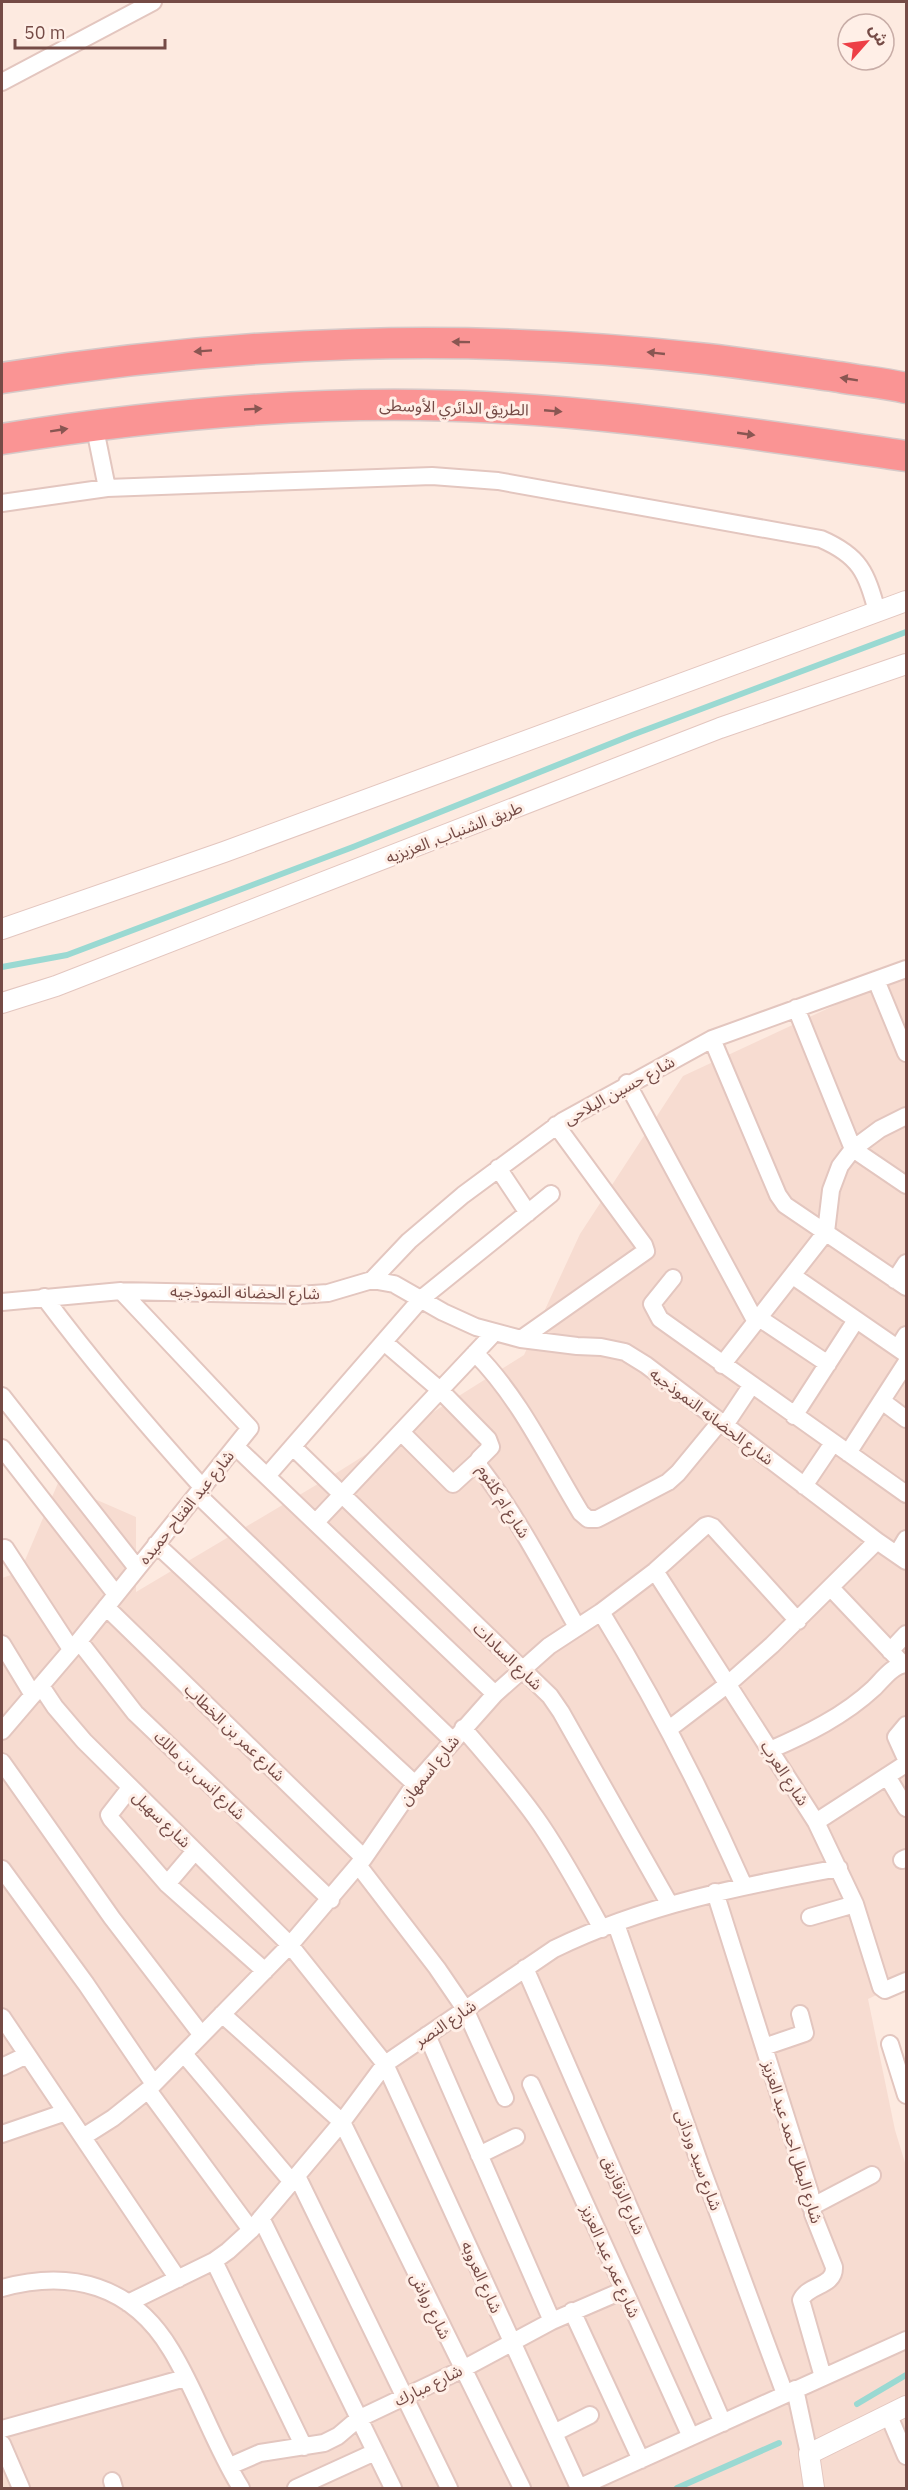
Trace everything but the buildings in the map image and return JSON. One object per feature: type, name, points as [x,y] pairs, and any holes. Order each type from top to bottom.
[{"type":"highway","points":[[2,378],[85,364],[195,352],[307,344],[418,341],[530,344],[641,351],[752,364],[906,388]]},
{"type":"highway","name":"الطريق الدائري الأوسطى","points":[[2,439],[94,424],[235,410],[311,406],[420,405],[530,409],[638,419],[906,456]]},
{"type":"street","points":[[2,82],[153,2]]},
{"type":"street","points":[[94,424],[107,488]]},
{"type":"street","points":[[2,503],[107,488],[411,476],[498,481],[821,539],[840,547],[867,576],[877,611]]},
{"type":"street","points":[[2,929],[224,852],[906,601]]},
{"type":"street","name":"طريق الشنباب, العزيزيه","points":[[2,1003],[56,986],[720,728],[906,664]]},
{"type":"street","name":"شارع حسين البلاحى","points":[[372,1280],[408,1241],[498,1168],[556,1125],[627,1083],[712,1039],[906,969]]},
{"type":"street","points":[[876,980],[906,1053]]},
{"type":"street","points":[[796,1008],[853,1149],[906,1185]]},
{"type":"street","points":[[712,1039],[778,1195],[794,1211],[901,1283],[906,1263]]},
{"type":"street","points":[[627,1083],[758,1320],[828,1364]]},
{"type":"street","points":[[722,1365],[826,1232],[831,1190],[840,1166],[853,1149],[880,1130],[906,1116]]},
{"type":"street","points":[[521,1339],[646,1251],[644,1245],[556,1125]]},
{"type":"street","points":[[498,1168],[528,1213]]},
{"type":"street","points":[[267,1476],[421,1299],[551,1194]]},
{"type":"street","points":[[793,1276],[856,1320],[903,1346]]},
{"type":"street","points":[[674,1278],[652,1304],[654,1312],[660,1319],[751,1386],[906,1494]]},
{"type":"street","name":"شارع الحضانه النموذجيه","points":[[2,1302],[121,1291],[298,1296],[328,1293],[372,1280],[394,1284],[462,1322],[494,1333],[521,1339],[601,1347],[625,1352],[902,1558]]},
{"type":"street","name":"شارع عبد الفتاح حميده","points":[[2,1731],[75,1645],[249,1430],[249,1425],[121,1291]]},
{"type":"street","name":"شارع سيد وردانى","points":[[44,1297],[94,1363],[200,1491],[504,1775],[609,1927],[790,2392],[809,2454]]},
{"type":"street","points":[[794,1416],[856,1320]]},
{"type":"street","points":[[316,1522],[494,1333]]},
{"type":"street","name":"شارع ام كلثوم","points":[[384,1342],[440,1390],[488,1439],[491,1448],[477,1462],[538,1556],[577,1627]]},
{"type":"street","points":[[475,1353],[513,1400],[581,1513],[588,1519],[597,1519],[668,1482],[722,1424],[751,1386]]},
{"type":"street","points":[[848,1453],[906,1364]]},
{"type":"street","points":[[2,1396],[137,1568]]},
{"type":"street","points":[[882,1401],[906,1419]]},
{"type":"street","points":[[401,1432],[453,1484],[477,1462]]},
{"type":"street","points":[[804,1486],[833,1443]]},
{"type":"street","points":[[236,1447],[495,1694]]},
{"type":"street","name":"شارع السادات","points":[[293,1447],[550,1696],[670,1905]]},
{"type":"street","name":"شارع عمر بن الخطاب","points":[[2,1448],[111,1600],[361,1861],[465,2009],[505,2098]]},
{"type":"street","name":"شارع اسمهان","points":[[83,2137],[113,2118],[151,2087],[290,1945],[331,1900],[415,1784],[495,1694],[522,1669],[655,1571],[708,1525],[798,1621]]},
{"type":"street","points":[[902,1558],[906,1539]]},
{"type":"street","points":[[669,1729],[728,1684],[798,1621],[877,1541]]},
{"type":"street","points":[[156,1544],[415,1784]]},
{"type":"street","name":"شارع انس بن مالك","points":[[5,1548],[75,1645],[135,1713],[331,1900]]},
{"type":"street","name":"شارع العرب","points":[[655,1571],[816,1822],[855,1904],[883,1990],[906,1982]]},
{"type":"street","points":[[770,1750],[840,1714],[905,1664],[831,1588]]},
{"type":"street","points":[[602,1612],[669,1729],[709,1807],[744,1886]]},
{"type":"street","points":[[891,1651],[906,1634]]},
{"type":"street","name":"شارع سهيل","points":[[2,1644],[37,1691],[68,1725],[290,1945],[385,2064]]},
{"type":"street","points":[[816,1822],[906,1763],[896,1737],[906,1725]]},
{"type":"street","points":[[2,1762],[112,1918],[201,2034]]},
{"type":"street","points":[[887,1776],[906,1808]]},
{"type":"street","points":[[130,1788],[109,1815],[167,1884],[265,1971]]},
{"type":"street","points":[[167,1884],[195,1851]]},
{"type":"street","name":"شارع النصر","points":[[128,2302],[214,2261],[256,2224],[342,2122],[385,2064],[554,1949],[670,1905],[715,1892],[839,1868]]},
{"type":"street","points":[[2,1869],[86,1984],[151,2087],[256,2224],[393,2488]]},
{"type":"street","name":"شارع البطل احمد عبد العزيز","points":[[715,1892],[810,2193],[811,2206],[834,2267],[831,2279],[807,2291],[801,2300],[823,2377]]},
{"type":"street","points":[[810,1917],[855,1904]]},
{"type":"street","name":"شارع الزقازيق","points":[[525,1968],[723,2423]]},
{"type":"street","points":[[222,2014],[342,2122]]},
{"type":"street","points":[[764,2047],[805,2033],[800,2014]]},
{"type":"street","points":[[2,2017],[178,2278]]},
{"type":"street","points":[[427,2035],[552,2321]]},
{"type":"street","points":[[890,2044],[906,2095]]},
{"type":"street","points":[[184,2054],[295,2179],[449,2488]]},
{"type":"street","points":[[2,2067],[27,2055]]},
{"type":"street","name":"شارع العروبه","points":[[385,2064],[579,2488]]},
{"type":"street","name":"شارع عمر عبد العزيز","points":[[531,2084],[691,2438]]},
{"type":"street","points":[[2,2134],[66,2112]]},
{"type":"street","name":"شارع رواش","points":[[342,2122],[522,2488]]},
{"type":"street","points":[[479,2156],[516,2137]]},
{"type":"street","points":[[811,2206],[872,2175]]},
{"type":"street","points":[[214,2261],[304,2447]]},
{"type":"street","points":[[2,2288],[25,2282],[55,2279],[81,2282],[105,2290],[128,2302],[152,2324],[171,2349],[241,2488]]},
{"type":"street","name":"شارع مبارك","points":[[230,2466],[260,2453],[304,2447],[331,2439],[358,2419],[462,2370],[572,2311],[624,2290]]},
{"type":"street","points":[[572,2311],[641,2460]]},
{"type":"street","points":[[579,2488],[906,2340]]},
{"type":"street","points":[[2,2429],[185,2378]]},
{"type":"street","points":[[814,2488],[809,2454],[906,2406]]},
{"type":"street","points":[[554,2433],[590,2415]]},
{"type":"street","points":[[889,2416],[906,2456]]},
{"type":"street","points":[[2,2444],[21,2488]]},
{"type":"street","points":[[297,2488],[375,2452]]},
{"type":"shaded area","points":[[906,972],[906,1981],[868,1999],[895,2130],[906,2166],[906,2488],[2,2488],[2,1578],[20,1572],[58,1483],[136,1517],[136,1592],[338,1472],[524,1355],[580,1234],[683,1076]]},
{"type":"waterway","points":[[2,967],[67,955],[353,847],[632,735],[906,632]]},
{"type":"waterway","points":[[857,2404],[906,2375]]},
{"type":"waterway","points":[[677,2488],[779,2443]]}]
